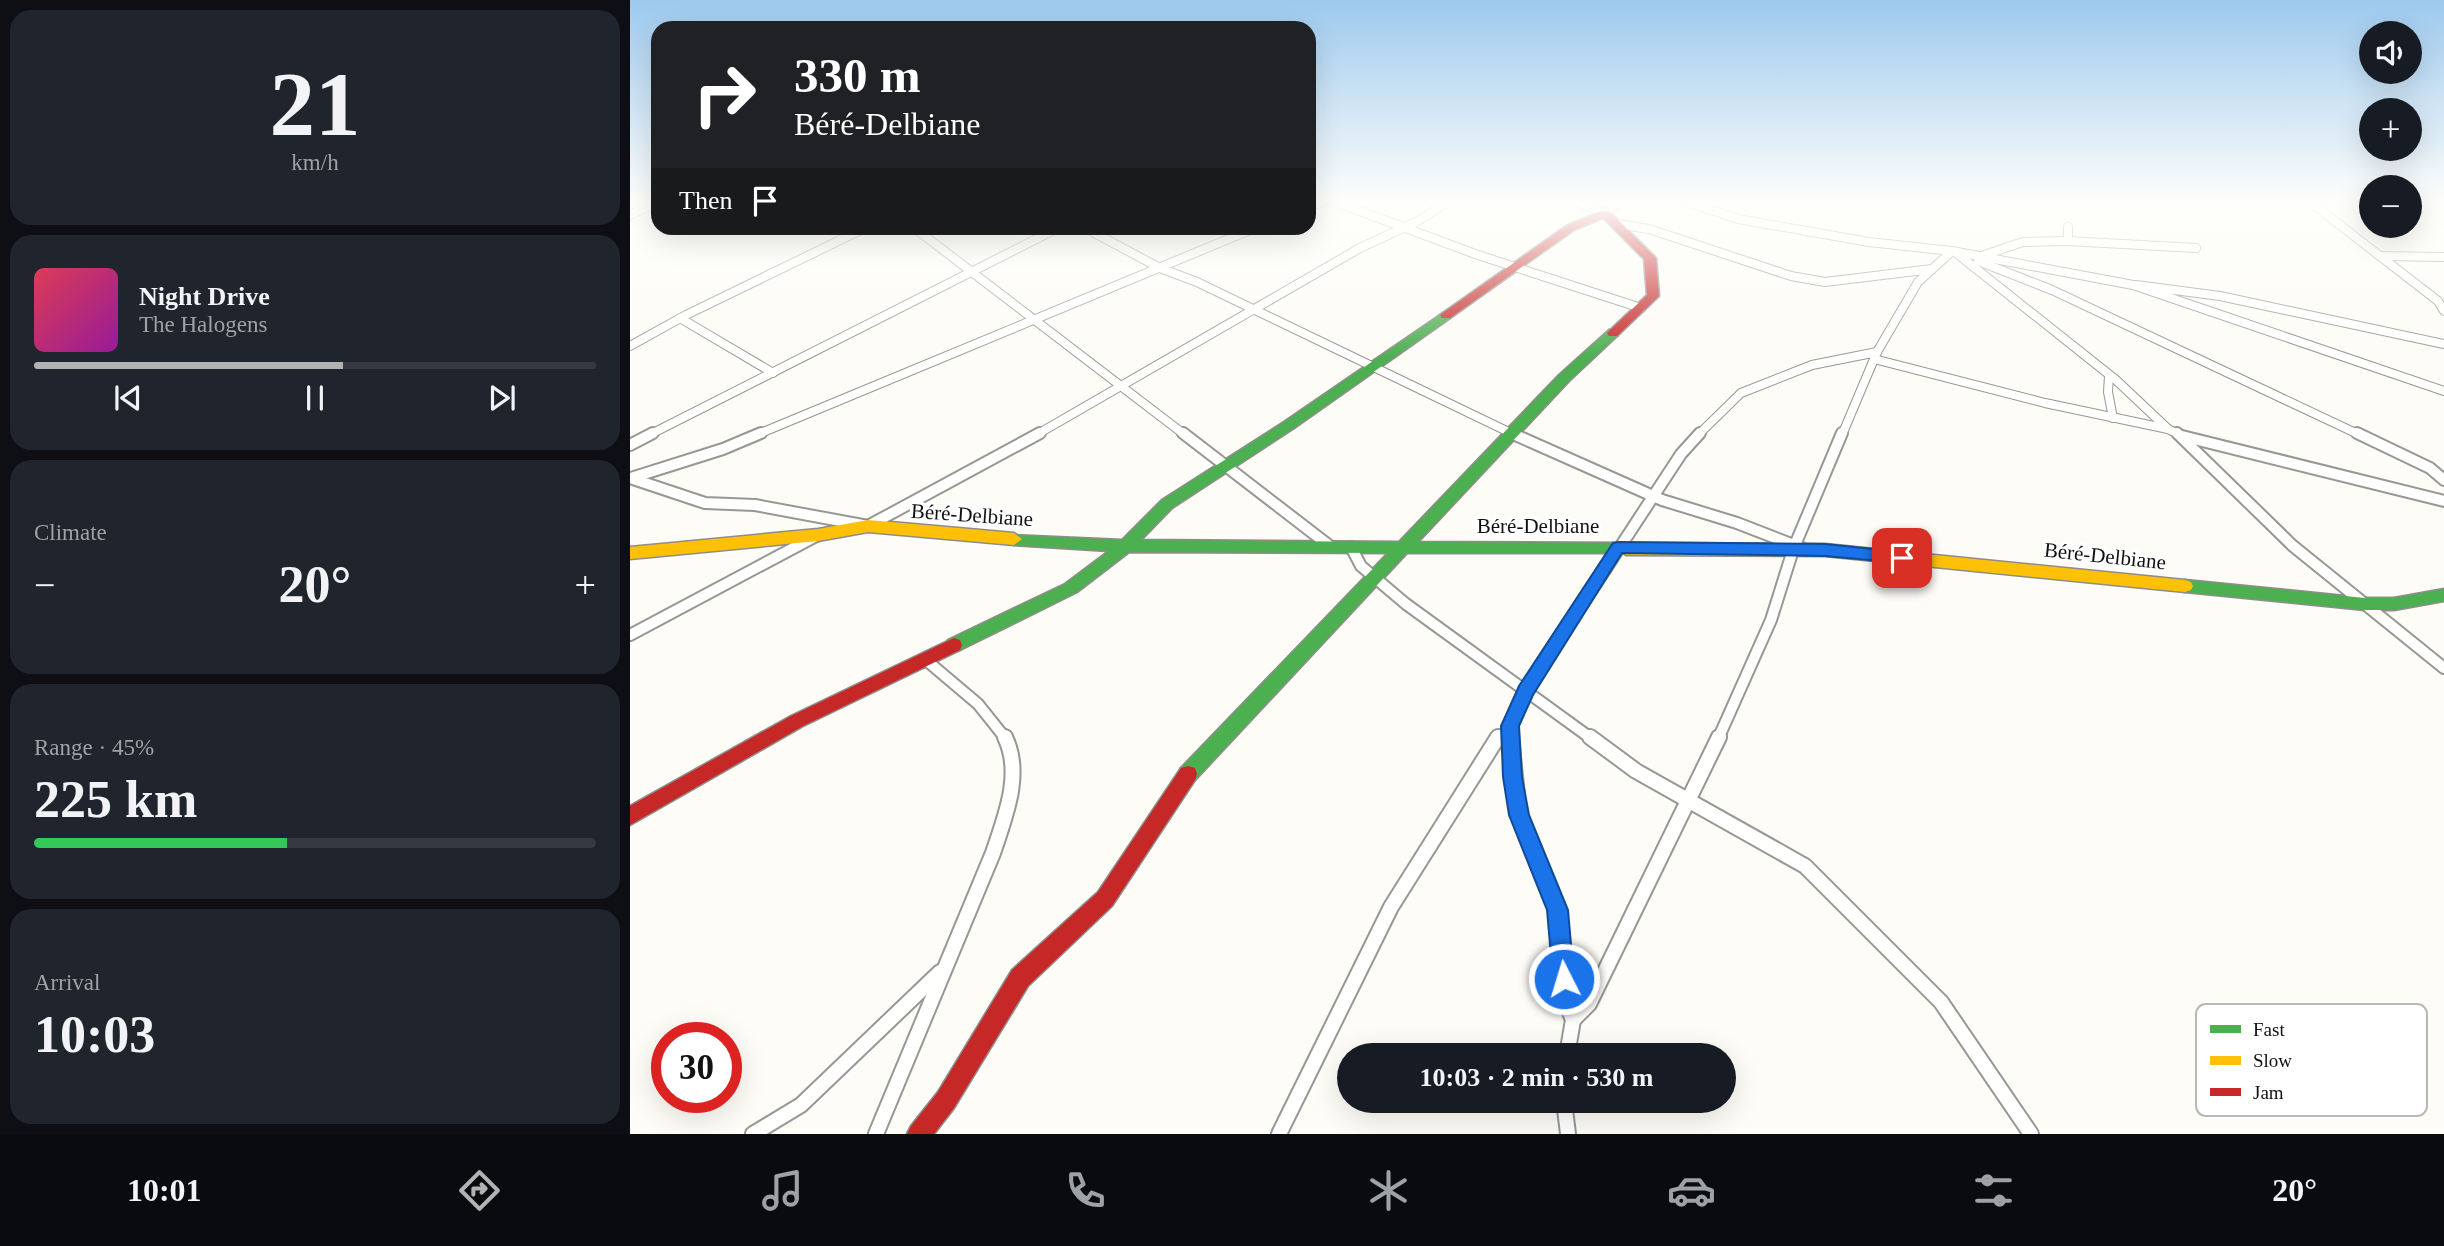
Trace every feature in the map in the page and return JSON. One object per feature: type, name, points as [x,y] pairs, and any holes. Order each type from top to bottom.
[{"type":"street","points":[[630,346],[680,318],[812,254]]},
{"type":"street","points":[[949,254],[1031,320],[1331,547]]},
{"type":"street","points":[[630,445],[1006,254]]},
{"type":"street","points":[[1133,254],[1512,434],[1652,496],[1737,523],[1798,548]]},
{"type":"street","points":[[630,478],[723,449],[1193,254]]},
{"type":"street","points":[[630,478],[677,496],[705,503],[755,505],[868,526],[1123,387],[1350,254]]},
{"type":"street","points":[[1475,254],[1641,308]]},
{"type":"street","points":[[630,816],[797,721],[1071,588],[1126,546],[1167,504],[1374,367],[1534,254]]},
{"type":"street","points":[[919,1134],[946,1100],[1020,978],[1105,899],[1144,845],[1179,784],[1564,378],[1653,296],[1650,258],[1646,254]]},
{"type":"street","points":[[1724,254],[1791,276],[1825,282],[1932,269]]},
{"type":"street","points":[[1573,1020],[1589,1004],[1689,800],[1766,632],[1876,355],[1918,282],[1949,254]]},
{"type":"street","points":[[1956,254],[2109,376],[2168,429]]},
{"type":"street","points":[[1959,254],[2052,290],[2323,415],[2430,468],[2444,480]]},
{"type":"street","points":[[1969,254],[2133,285],[2354,358],[2444,391]]},
{"type":"street","points":[[1981,256],[1987,254]]},
{"type":"street","points":[[2378,254],[2438,301],[2444,311]]},
{"type":"street","points":[[2381,256],[2444,257]]},
{"type":"street","points":[[2133,285],[2220,296],[2444,344]]},
{"type":"street","points":[[680,318],[774,373]]},
{"type":"street","points":[[1569,1043],[1573,1020],[1566,1002],[1557,910],[1519,815],[1510,726],[1525,692],[1681,454],[1741,393],[1812,365],[1876,355],[2045,404],[2168,429],[2182,436],[2444,501]]},
{"type":"street","points":[[2109,376],[2108,392],[2113,418]]},
{"type":"street","points":[[2182,436],[2293,546],[2444,668]]},
{"type":"street","name":"Béré-Delbiane","points":[[630,553],[818,535],[868,526],[912,532],[1126,546],[1798,548],[2365,604],[2394,604],[2444,595]]},
{"type":"street","points":[[630,635],[818,535]]},
{"type":"street","points":[[1351,547],[1361,566],[1374,578],[1525,692],[1636,771],[1805,866],[1941,1002],[2031,1134]]},
{"type":"street","points":[[876,1134],[1007,816],[1013,780],[1013,752],[997,721],[926,660]]},
{"type":"street","points":[[1279,1134],[1391,906],[1496,738],[1511,734]]},
{"type":"street","points":[[753,1134],[801,1105],[945,968]]},
{"type":"street","points":[[1565,1113],[1568,1134]]},
{"type":"traffic: fast","points":[[954,645],[1071,588],[1126,546],[1167,504],[1289,425],[1446,315]]},
{"type":"traffic: fast","points":[[1188,774],[1564,378],[1613,333]]},
{"type":"traffic: fast","points":[[1014,539],[1126,546],[1626,549]]},
{"type":"traffic: fast","points":[[2185,586],[2365,604],[2394,604],[2444,595]]},
{"type":"traffic: slow","points":[[630,553],[818,535],[868,526],[1014,539]]},
{"type":"traffic: slow","points":[[1626,549],[1825,550],[2185,586]]},
{"type":"traffic: jam","points":[[1446,315],[1533,254]]},
{"type":"traffic: jam","points":[[1613,333],[1653,296],[1650,258],[1646,254]]},
{"type":"traffic: jam","points":[[630,816],[797,721],[954,645]]},
{"type":"traffic: jam","points":[[919,1134],[946,1100],[1020,978],[1105,899],[1188,774]]},
{"type":"route","points":[[1564,979],[1557,910],[1519,815],[1513,777],[1510,726],[1525,692],[1618,548],[1825,550],[1902,558]]}]
